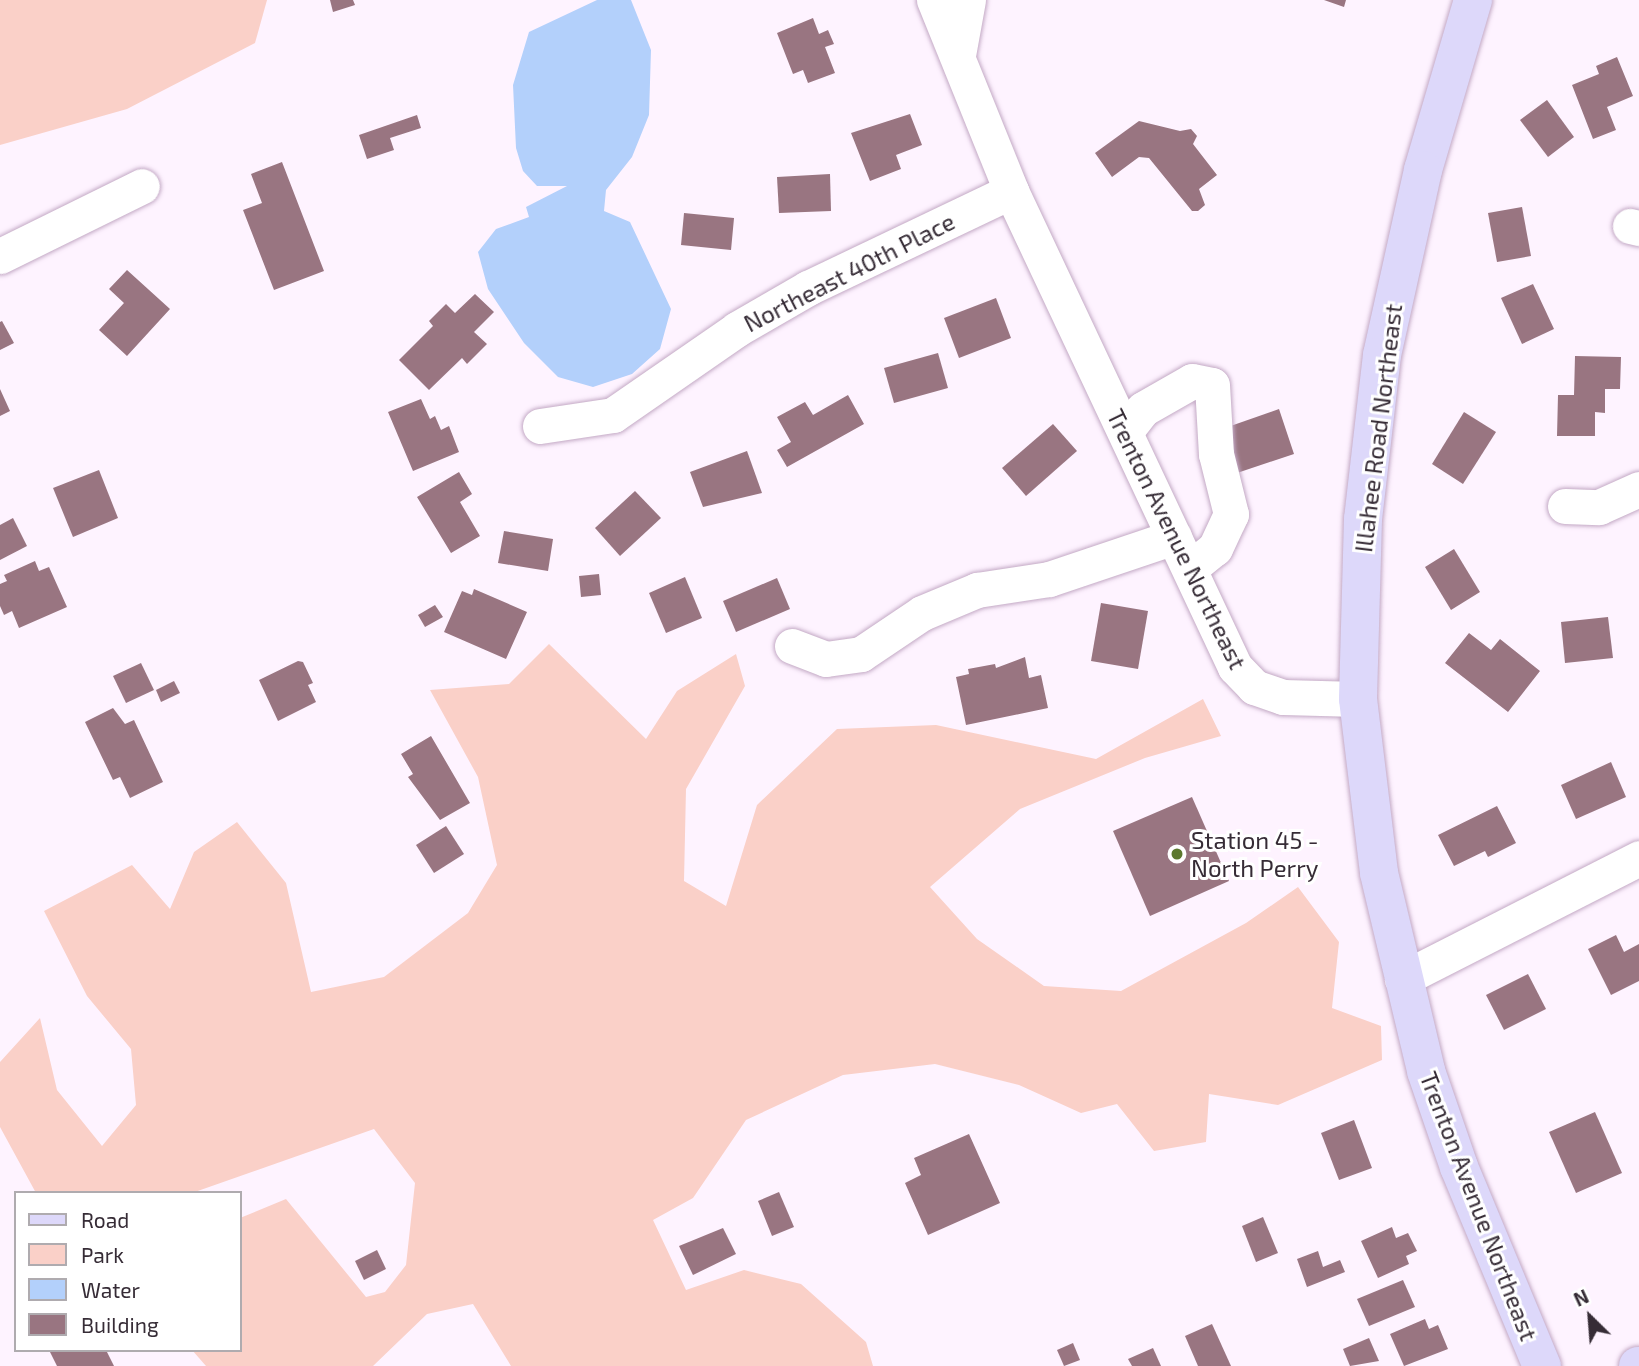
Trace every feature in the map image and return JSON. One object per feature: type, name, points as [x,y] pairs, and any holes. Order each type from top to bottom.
[{"type":"main road","name":"Illahee Road Northeast","points":[[1358,699],[1363,519],[1382,355],[1423,170],[1474,0]]},
{"type":"main road","name":"Trenton Avenue Northeast","points":[[1358,699],[1379,873],[1402,979],[1436,1105],[1542,1366]]},
{"type":"street","name":"Trenton Avenue Northeast","points":[[934,0],[1011,191],[1235,667],[1254,687],[1283,697],[1358,699]]},
{"type":"street","points":[[958,55],[968,0]]},
{"type":"street","points":[[0,256],[142,186]]},
{"type":"street","name":"Northeast 40th Place","points":[[540,426],[613,415],[737,329],[796,295],[1011,191]]},
{"type":"street","points":[[1125,432],[1143,409],[1192,381],[1212,385],[1216,454],[1231,514],[1215,548],[1189,569]]},
{"type":"street","points":[[1565,506],[1599,507],[1639,489]]},
{"type":"street","points":[[792,646],[826,659],[861,654],[922,613],[977,590],[1049,579],[1174,537]]},
{"type":"street","points":[[1402,979],[1639,858]]},
{"type":"green space","points":[[0,0],[267,0],[255,43],[127,109],[0,145]]},
{"type":"green space","points":[[549,644],[646,739],[677,691],[736,654],[745,686],[686,789],[684,881],[726,906],[757,805],[837,729],[936,725],[1096,759],[1203,699],[1221,736],[1145,758],[1020,809],[930,887],[977,939],[1044,986],[1121,991],[1246,923],[1298,887],[1339,942],[1332,1008],[1381,1026],[1382,1060],[1278,1105],[1209,1094],[1206,1142],[1154,1151],[1117,1104],[1081,1113],[1019,1085],[935,1064],[843,1075],[746,1120],[693,1198],[653,1220],[686,1290],[744,1270],[801,1284],[866,1342],[873,1366],[511,1366],[473,1304],[427,1314],[373,1366],[206,1366],[194,1352],[242,1352],[242,1217],[286,1199],[366,1297],[385,1292],[406,1265],[415,1183],[374,1129],[198,1191],[35,1191],[0,1127],[0,1062],[40,1018],[57,1090],[102,1146],[136,1105],[131,1049],[87,996],[44,911],[132,865],[170,909],[194,852],[237,822],[286,883],[311,992],[384,977],[468,913],[497,865],[478,777],[430,690],[509,684]]},
{"type":"water","points":[[597,0],[631,0],[651,50],[649,115],[632,157],[606,190],[604,211],[630,222],[671,309],[660,349],[632,374],[593,387],[558,377],[524,343],[488,289],[478,252],[496,229],[529,217],[526,207],[567,186],[537,186],[523,171],[516,148],[513,85],[529,32]]},
{"type":"building","points":[[330,0],[353,0],[355,5],[333,12]]},
{"type":"building","points":[[1324,0],[1346,0],[1344,7]]},
{"type":"building","points":[[813,18],[819,34],[828,30],[834,44],[825,47],[835,73],[808,83],[803,70],[793,74],[777,33]]},
{"type":"building","points":[[1617,57],[1633,96],[1607,107],[1616,130],[1593,139],[1572,85],[1599,74],[1596,66]]},
{"type":"building","points":[[1547,100],[1574,137],[1548,157],[1520,120]]},
{"type":"building","points":[[910,114],[922,145],[896,155],[901,169],[870,181],[851,133]]},
{"type":"building","points":[[417,115],[421,128],[390,138],[394,150],[367,159],[359,135]]},
{"type":"building","points":[[1139,121],[1180,131],[1191,129],[1197,136],[1193,144],[1217,175],[1199,189],[1205,205],[1198,211],[1192,211],[1149,158],[1139,157],[1112,177],[1095,153]]},
{"type":"building","points":[[282,162],[324,271],[274,290],[243,210],[262,203],[251,174]]},
{"type":"building","points":[[830,174],[831,211],[779,213],[777,177]]},
{"type":"building","points":[[1522,207],[1531,256],[1497,262],[1488,213]]},
{"type":"building","points":[[684,213],[734,218],[731,250],[681,245]]},
{"type":"building","points":[[127,270],[170,309],[127,356],[99,330],[124,303],[109,289]]},
{"type":"building","points":[[1533,284],[1554,329],[1522,344],[1501,298]]},
{"type":"building","points":[[475,294],[494,312],[474,332],[487,344],[467,364],[462,358],[429,390],[399,360],[433,326],[429,321],[446,304],[455,313]]},
{"type":"building","points":[[996,298],[1011,338],[959,358],[944,318]]},
{"type":"building","points":[[2,321],[14,343],[0,350],[0,322]]},
{"type":"building","points":[[938,353],[948,388],[894,403],[884,368]]},
{"type":"building","points":[[1575,356],[1621,357],[1620,389],[1605,389],[1605,413],[1595,412],[1595,436],[1557,436],[1558,395],[1574,395]]},
{"type":"building","points":[[0,389],[10,411],[0,416]]},
{"type":"building","points":[[848,395],[864,424],[787,467],[777,450],[791,442],[777,417],[805,402],[813,415]]},
{"type":"building","points":[[421,399],[430,419],[435,416],[441,430],[449,426],[459,452],[413,471],[388,412]]},
{"type":"building","points":[[1279,409],[1294,454],[1237,473],[1222,429]]},
{"type":"building","points":[[1464,412],[1496,432],[1463,484],[1432,464]]},
{"type":"building","points":[[1053,424],[1077,451],[1026,496],[1002,468]]},
{"type":"building","points":[[747,451],[762,493],[703,507],[690,472]]},
{"type":"building","points":[[99,470],[118,518],[73,537],[53,488]]},
{"type":"building","points":[[459,472],[472,494],[460,502],[480,536],[451,553],[417,497]]},
{"type":"building","points":[[635,491],[661,518],[620,556],[595,528]]},
{"type":"building","points":[[13,518],[27,546],[0,560],[0,525]]},
{"type":"building","points":[[504,531],[553,539],[548,571],[498,563]]},
{"type":"building","points":[[1454,549],[1480,592],[1451,610],[1425,567]]},
{"type":"building","points":[[35,561],[39,571],[49,567],[67,607],[19,628],[12,611],[4,615],[0,606],[0,584],[7,581],[4,575]]},
{"type":"building","points":[[599,574],[601,595],[581,597],[579,576]]},
{"type":"building","points":[[685,577],[702,618],[666,633],[649,593]]},
{"type":"building","points":[[777,578],[790,609],[736,632],[723,601]]},
{"type":"building","points":[[474,589],[527,612],[506,659],[444,632],[462,591],[472,595]]},
{"type":"building","points":[[1101,603],[1148,611],[1138,669],[1091,661]]},
{"type":"building","points":[[435,605],[443,617],[425,627],[418,615]]},
{"type":"building","points":[[1608,617],[1613,658],[1565,663],[1561,622]]},
{"type":"building","points":[[1469,633],[1491,650],[1500,639],[1540,671],[1508,712],[1445,663]]},
{"type":"building","points":[[1025,657],[1029,678],[1041,675],[1048,708],[966,725],[956,677],[969,674],[968,669],[995,664],[996,668]]},
{"type":"building","points":[[298,661],[303,662],[313,683],[308,685],[316,702],[278,721],[259,680]]},
{"type":"building","points":[[141,663],[154,690],[126,703],[113,676]]},
{"type":"building","points":[[174,681],[180,693],[161,702],[156,690]]},
{"type":"building","points":[[113,708],[125,724],[134,720],[163,782],[130,798],[120,777],[113,780],[85,722]]},
{"type":"building","points":[[431,736],[470,803],[440,820],[408,777],[413,774],[401,754]]},
{"type":"building","points":[[1611,762],[1626,797],[1576,819],[1561,785]]},
{"type":"building","points":[[1192,797],[1229,881],[1150,916],[1113,831]]},
{"type":"building","points":[[1497,806],[1516,843],[1488,857],[1485,851],[1454,866],[1438,835]]},
{"type":"building","points":[[446,826],[464,854],[434,873],[416,845]]},
{"type":"building","points":[[1616,935],[1624,952],[1639,944],[1639,981],[1611,995],[1588,949]]},
{"type":"building","points":[[1528,974],[1546,1009],[1504,1030],[1486,995]]},
{"type":"building","points":[[1595,1112],[1622,1173],[1576,1193],[1549,1132]]},
{"type":"building","points":[[1354,1120],[1372,1168],[1339,1180],[1321,1133]]},
{"type":"building","points":[[969,1134],[1000,1203],[928,1235],[905,1183],[921,1175],[914,1158]]},
{"type":"building","points":[[779,1192],[794,1227],[772,1236],[758,1201]]},
{"type":"building","points":[[1263,1217],[1278,1253],[1256,1262],[1242,1226]]},
{"type":"building","points":[[1392,1227],[1396,1238],[1408,1233],[1417,1251],[1406,1256],[1409,1264],[1378,1278],[1361,1241]]},
{"type":"building","points":[[723,1228],[736,1254],[693,1275],[679,1246]]},
{"type":"building","points":[[377,1250],[386,1269],[364,1280],[355,1261]]},
{"type":"building","points":[[1318,1251],[1323,1267],[1340,1260],[1345,1272],[1307,1287],[1297,1259]]},
{"type":"building","points":[[1403,1280],[1415,1307],[1369,1326],[1357,1299]]},
{"type":"building","points":[[1425,1319],[1429,1329],[1438,1325],[1448,1349],[1404,1366],[1390,1334]]},
{"type":"building","points":[[1212,1324],[1231,1366],[1198,1366],[1185,1336]]},
{"type":"building","points":[[1369,1338],[1379,1361],[1350,1366],[1343,1349]]},
{"type":"building","points":[[1073,1343],[1080,1360],[1064,1366],[1057,1350]]},
{"type":"building","points":[[1153,1348],[1161,1366],[1132,1366],[1128,1359]]},
{"type":"building","points":[[50,1352],[107,1352],[114,1366],[57,1366]]},
{"type":"place","name":"Station 45 - North Perry","points":[[1177,854]]}]
